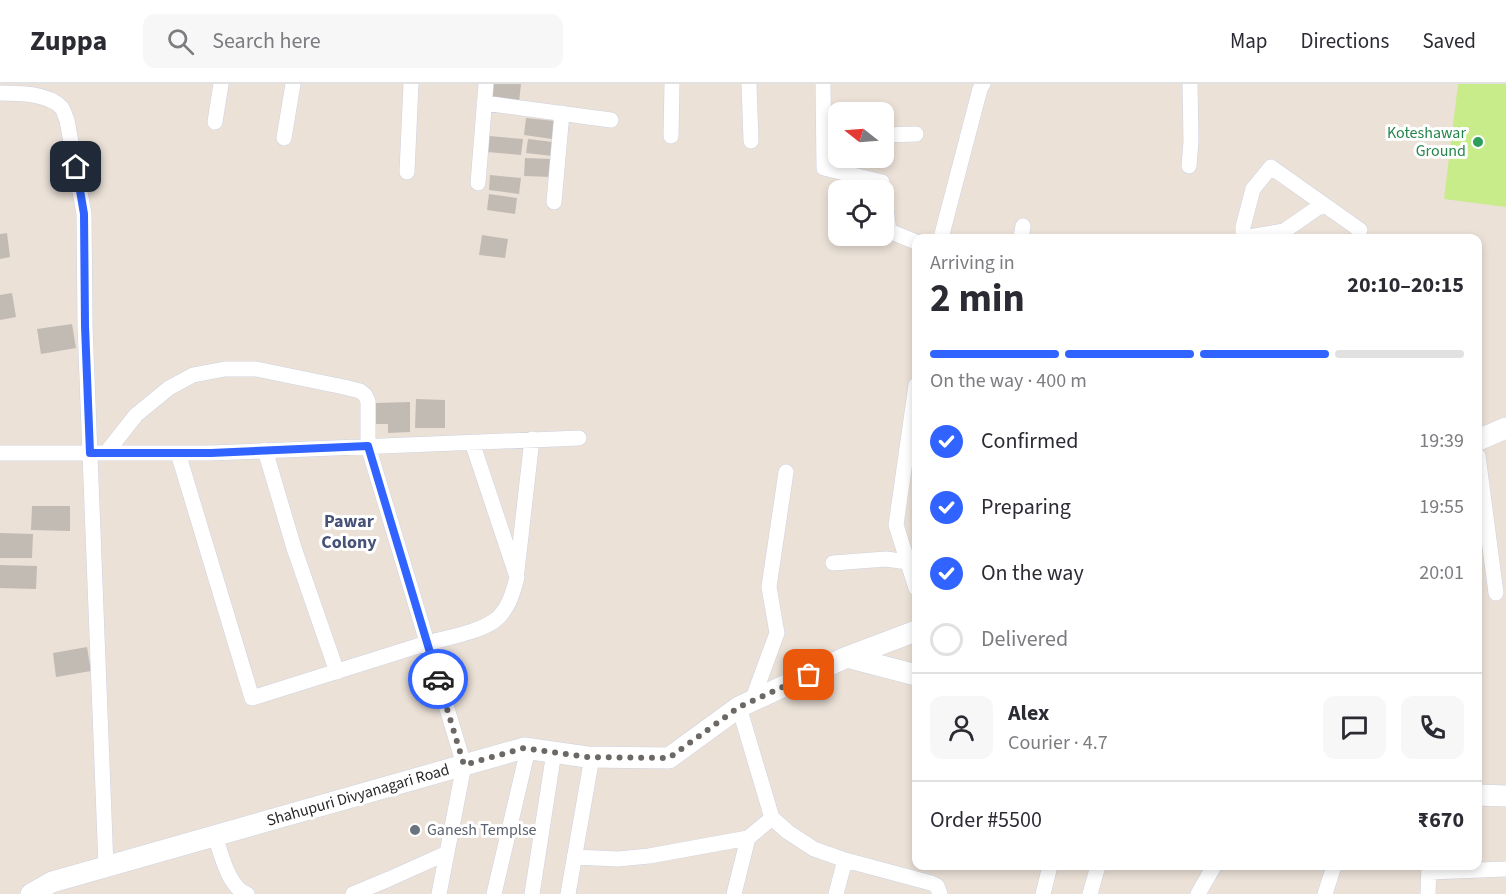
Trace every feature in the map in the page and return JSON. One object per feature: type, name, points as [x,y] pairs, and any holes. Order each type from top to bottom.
[{"type":"main road","points":[[1482,438],[1506,428]]},
{"type":"main road","name":"Shahupuri Divyanagari Road","points":[[31,894],[52,882],[524,748],[592,757],[669,758],[746,704],[847,657],[912,633]]},
{"type":"main road","points":[[847,657],[912,674]]},
{"type":"main road","points":[[1482,795],[1506,796]]},
{"type":"street","points":[[215,122],[221,84]]},
{"type":"street","points":[[284,138],[293,84]]},
{"type":"street","points":[[407,172],[411,84]]},
{"type":"street","points":[[478,183],[486,84]]},
{"type":"street","points":[[671,136],[672,84]]},
{"type":"street","points":[[749,84],[751,141]]},
{"type":"street","points":[[823,84],[828,116]]},
{"type":"street","points":[[941,234],[983,84]]},
{"type":"street","points":[[1190,84],[1190,166]]},
{"type":"street","points":[[0,93],[32,94],[50,100],[62,108],[67,120],[84,214],[85,326],[106,867]]},
{"type":"street","points":[[484,103],[611,120]]},
{"type":"street","points":[[554,202],[562,113]]},
{"type":"street","points":[[894,135],[916,135]]},
{"type":"street","points":[[828,150],[824,168],[874,180]]},
{"type":"street","points":[[1243,234],[1253,189],[1271,167],[1360,230]]},
{"type":"street","points":[[1266,234],[1284,231],[1323,204]]},
{"type":"street","points":[[894,233],[912,240]]},
{"type":"street","points":[[106,453],[136,415],[169,388],[193,375],[225,369],[256,369],[360,391],[365,395],[368,401],[368,446],[464,765],[439,894]]},
{"type":"street","points":[[912,412],[896,525],[912,575]]},
{"type":"street","points":[[0,453],[178,453],[579,438]]},
{"type":"street","points":[[178,453],[252,698],[484,627],[495,621],[504,612],[517,577],[532,440]]},
{"type":"street","points":[[472,442],[517,577]]},
{"type":"street","points":[[265,450],[294,548],[337,672]]},
{"type":"street","points":[[786,472],[769,587],[777,633],[746,704],[772,818],[814,849],[845,860],[931,883],[937,886],[940,894]]},
{"type":"street","points":[[901,485],[912,487]]},
{"type":"street","points":[[1482,486],[1496,593]]},
{"type":"street","points":[[833,563],[886,559],[908,562]]},
{"type":"street","points":[[494,894],[528,749]]},
{"type":"street","points":[[532,894],[554,752]]},
{"type":"street","points":[[568,894],[592,757]]},
{"type":"street","points":[[574,857],[618,859],[650,856],[748,838],[772,818]]},
{"type":"street","points":[[215,836],[234,885],[247,894]]},
{"type":"street","points":[[734,894],[748,838]]},
{"type":"street","points":[[353,894],[447,853]]},
{"type":"street","points":[[836,894],[845,860]]},
{"type":"street","points":[[1482,869],[1506,869]]},
{"type":"street","points":[[1043,894],[1049,870]]},
{"type":"street","points":[[1090,894],[1097,870]]},
{"type":"street","points":[[1198,894],[1212,870]]},
{"type":"street","points":[[1325,894],[1333,870]]},
{"type":"street","points":[[1428,894],[1429,870]]},
{"type":"green space","name":"Koteshawar Ground","points":[[1458,84],[1506,84],[1506,207],[1444,199]]},
{"type":"building","points":[[489,84],[521,84],[519,102],[488,99]]},
{"type":"building","points":[[526,118],[555,121],[552,139],[524,135]]},
{"type":"building","points":[[489,136],[523,139],[521,155],[487,152]]},
{"type":"building","points":[[528,139],[553,142],[552,156],[526,153]]},
{"type":"building","points":[[525,158],[553,159],[552,177],[524,176]]},
{"type":"building","points":[[490,175],[521,178],[519,194],[489,190]]},
{"type":"building","points":[[489,194],[517,198],[515,214],[487,210]]},
{"type":"building","points":[[7,233],[10,257],[0,259],[0,234]]},
{"type":"building","points":[[482,235],[508,239],[505,258],[479,255]]},
{"type":"building","points":[[12,293],[16,317],[0,320],[0,295]]},
{"type":"building","points":[[72,324],[76,348],[41,354],[37,329]]},
{"type":"building","points":[[416,399],[445,400],[445,428],[415,428]]},
{"type":"building","points":[[410,402],[410,432],[388,433],[388,424],[376,424],[376,403]]},
{"type":"building","points":[[32,506],[70,506],[70,531],[31,530]]},
{"type":"building","points":[[0,533],[33,534],[32,558],[0,558]]},
{"type":"building","points":[[0,565],[37,566],[36,589],[0,588]]},
{"type":"building","points":[[87,647],[91,671],[56,677],[53,653]]},
{"type":"way so far","points":[[438,679],[464,765],[524,748],[587,757],[669,758],[739,707],[809,675]]},
{"type":"place","name":"Koteshawar Ground","points":[[1478,142]]},
{"type":"place","name":"Ganesh Templse","points":[[415,830]]},
{"type":"district","name":"Pawar Colony","points":[[349,531]]},
{"type":"route","points":[[76,167],[84,214],[85,326],[90,453],[211,453],[368,446],[438,679]]}]
